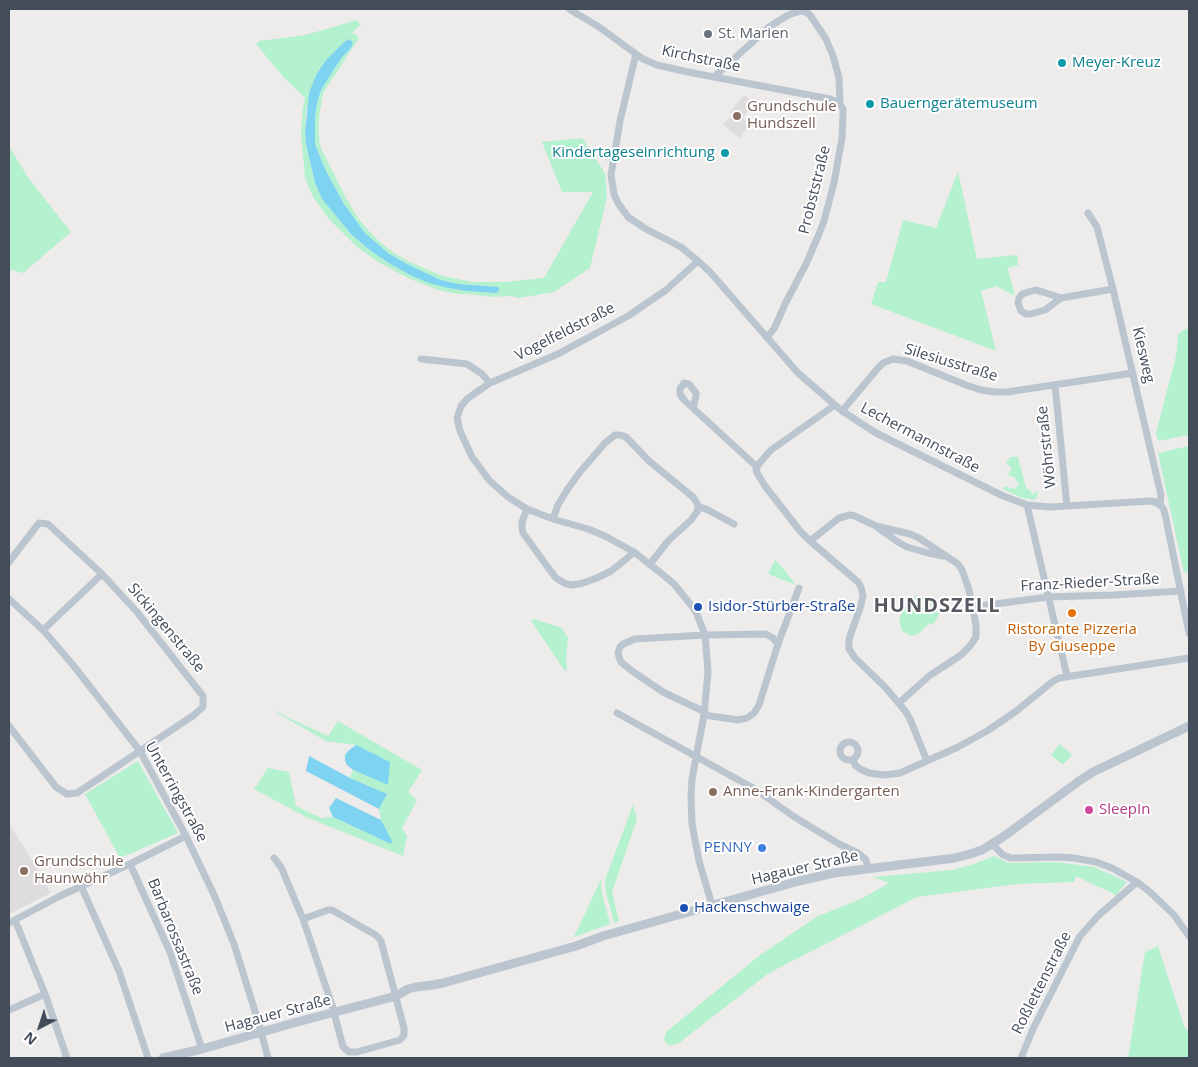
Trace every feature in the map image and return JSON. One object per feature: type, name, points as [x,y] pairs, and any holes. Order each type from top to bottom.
[{"type":"street","name":"Kirchstraße","points":[[569,9],[599,27],[643,59],[657,65],[830,99],[840,104]]},
{"type":"street","name":"Probststraße","points":[[714,77],[778,20],[801,11],[806,12],[814,20],[826,39],[839,78],[840,104],[843,109],[842,138],[834,183],[824,221],[806,264],[775,327],[767,338]]},
{"type":"street","name":"Lechermannstraße","points":[[636,54],[612,164],[614,194],[622,210],[637,224],[680,247],[698,260],[798,373],[835,405],[897,445],[1001,495],[1027,505],[1050,508],[1151,502],[1160,505]]},
{"type":"street","name":"Kiesweg","points":[[1088,213],[1097,227],[1113,289],[1161,495],[1160,505]]},
{"type":"street","name":"Vogelfeldstraße","points":[[527,509],[508,497],[489,480],[472,457],[460,431],[457,418],[461,406],[467,399],[490,383],[558,354],[628,316],[666,290],[698,260]]},
{"type":"street","points":[[1061,298],[1035,290],[1022,294],[1018,302],[1021,311],[1031,314],[1045,310],[1061,298],[1113,289]]},
{"type":"street","points":[[421,359],[467,364],[475,368],[490,383]]},
{"type":"street","name":"Silesiusstraße","points":[[842,411],[878,368],[883,363],[893,359],[907,361],[981,390],[995,392],[1007,392],[1133,373]]},
{"type":"street","name":"Wöhrstraße","points":[[1055,385],[1067,506]]},
{"type":"street","points":[[835,405],[772,450],[760,462],[757,467],[757,473],[791,520],[810,541],[858,582],[861,587],[863,596],[849,639],[849,649],[855,658],[899,703],[910,719],[927,761]]},
{"type":"street","points":[[693,408],[757,467]]},
{"type":"street","points":[[553,519],[558,505],[580,472],[605,443],[614,436],[626,437],[650,461],[693,497],[698,508],[691,520],[668,540],[650,564]]},
{"type":"street","points":[[1027,505],[1067,676]]},
{"type":"street","points":[[1160,505],[1165,514],[1189,633]]},
{"type":"street","points":[[698,508],[706,509],[734,524]]},
{"type":"street","points":[[634,552],[611,571],[597,578],[573,585],[566,584],[556,578],[523,533],[522,522],[527,509],[596,533],[634,552],[674,584],[691,605],[701,622],[705,635],[708,672],[704,714],[692,778],[692,824],[698,861],[712,905]]},
{"type":"street","points":[[810,541],[835,521],[850,515],[876,526],[907,547],[944,556]]},
{"type":"street","name":"Sickingenstraße","points":[[9,562],[39,523],[48,524],[102,574],[137,612],[203,696],[203,707],[194,715],[77,793],[67,794],[56,787],[9,726]]},
{"type":"street","points":[[876,526],[919,538],[958,564],[969,590],[977,632],[970,646],[929,676],[899,703]]},
{"type":"street","points":[[43,630],[102,574]]},
{"type":"street","points":[[778,644],[766,634],[635,639],[623,644],[618,654],[621,662],[647,682],[704,714],[738,720],[748,718],[754,713],[758,705],[799,588]]},
{"type":"street","name":"Franz-Rieder-Straße","points":[[972,607],[1048,596],[1181,591]]},
{"type":"street","name":"Unterringstraße","points":[[9,598],[43,630],[73,665],[140,751],[186,836],[215,897],[234,944],[268,1058]]},
{"type":"street","points":[[853,759],[855,765],[864,772],[884,775],[900,773],[958,747],[987,731],[1059,678],[1189,658]]},
{"type":"street","points":[[618,713],[755,789],[793,816],[839,844],[858,853],[866,860],[868,868]]},
{"type":"street","name":"Hagauer Straße","points":[[163,1058],[397,995],[416,986],[433,985],[582,944],[603,936],[712,905],[834,873],[955,858],[982,850],[1079,780],[1189,726]]},
{"type":"street","points":[[67,1058],[45,994],[12,922],[60,896],[186,836]]},
{"type":"street","points":[[992,844],[1003,855],[1011,858],[1074,858],[1096,862],[1112,868],[1137,882],[1164,904],[1189,936]]},
{"type":"street","points":[[274,858],[281,866],[304,920],[343,1047],[349,1052],[357,1052],[402,1038],[405,1032],[397,995],[381,941],[376,935],[330,910],[304,920]]},
{"type":"street","name":"Barbarossastraße","points":[[130,864],[170,952],[202,1049]]},
{"type":"street","name":"Roßlettenstraße","points":[[1021,1058],[1033,1029],[1080,936],[1099,915],[1137,882]]},
{"type":"street","points":[[81,886],[119,971],[148,1058]]},
{"type":"street","points":[[9,1010],[45,994]]},
{"type":"shaded area","name":"Grundschule Hundszell","points":[[744,95],[754,103],[743,118],[749,126],[740,138],[723,125],[732,114],[730,112]]},
{"type":"shaded area","name":"Grundschule Haunwöhr","points":[[9,824],[51,893],[9,914]]},
{"type":"green space","points":[[357,20],[361,25],[351,34],[354,33],[359,38],[323,93],[319,117],[319,140],[321,148],[345,196],[358,218],[369,231],[394,253],[442,276],[473,282],[505,282],[544,278],[593,192],[562,192],[542,142],[582,138],[605,173],[607,197],[590,268],[554,292],[519,298],[459,294],[438,290],[408,278],[378,262],[357,247],[329,219],[313,197],[305,178],[301,133],[305,98],[284,78],[256,44],[259,41],[305,35]],"holes":[[[349,39],[351,48],[342,57],[321,90],[315,118],[315,144],[326,171],[344,204],[365,233],[388,253],[405,263],[441,280],[458,284],[498,287],[498,292],[448,288],[410,275],[367,248],[351,234],[322,199],[315,183],[306,144],[306,111],[316,75],[326,60]]]},
{"type":"green space","points":[[9,146],[29,179],[71,232],[23,273],[9,269]]},
{"type":"green space","points":[[958,172],[977,259],[1017,255],[1018,265],[1008,268],[1015,296],[996,286],[981,291],[996,351],[871,304],[878,282],[886,282],[903,220],[936,228]]},
{"type":"green space","points":[[1189,327],[1189,435],[1158,441],[1156,433],[1175,360],[1178,334]]},
{"type":"green space","points":[[1189,446],[1189,572],[1184,573],[1158,453]]},
{"type":"green space","points":[[1010,457],[1018,457],[1026,488],[1031,491],[1032,495],[1036,490],[1038,493],[1035,500],[1022,498],[1003,489],[1004,486],[1016,489],[1019,483],[1015,481],[1016,478],[1008,475],[1012,467],[1006,464]]},
{"type":"green space","points":[[775,560],[786,572],[796,585],[768,574]]},
{"type":"green space","points":[[918,595],[927,599],[939,614],[934,623],[927,625],[920,633],[911,636],[902,631],[899,620],[907,604]]},
{"type":"green space","points":[[534,619],[562,628],[568,638],[567,669],[565,671],[531,621]]},
{"type":"green space","points":[[270,709],[328,736],[338,721],[422,770],[408,792],[417,800],[402,828],[407,836],[403,856],[306,817],[254,789],[268,768],[289,772],[296,806],[321,818],[333,817],[391,844],[381,820],[379,809],[387,794],[350,778],[353,770],[388,785],[356,745],[326,741]]},
{"type":"green space","points":[[1060,744],[1072,755],[1063,765],[1051,755]]},
{"type":"green space","points":[[138,761],[178,833],[120,858],[85,794]]},
{"type":"green space","points":[[633,805],[637,819],[612,892],[619,921],[614,923],[605,880]]},
{"type":"green space","points":[[994,856],[1009,863],[1056,862],[1094,867],[1126,883],[1116,895],[1076,876],[1074,882],[1017,884],[917,897],[769,973],[679,1043],[669,1046],[664,1040],[666,1032],[759,956],[818,916],[861,899],[889,883],[873,877],[952,870]]},
{"type":"green space","points":[[601,879],[602,893],[610,924],[574,937]]},
{"type":"green space","points":[[1158,946],[1184,1026],[1189,1033],[1189,1058],[1128,1058],[1145,952]]},
{"type":"water","points":[[349,39],[353,42],[351,48],[342,57],[321,90],[315,118],[315,144],[326,171],[344,204],[365,233],[388,253],[405,263],[441,280],[458,284],[498,287],[498,292],[448,288],[410,275],[367,248],[351,234],[322,199],[315,183],[306,144],[305,132],[309,93],[316,75],[326,60]]},
{"type":"water","points":[[356,745],[390,762],[388,785],[353,770],[347,765],[345,755]]},
{"type":"water","points":[[309,756],[350,778],[387,794],[379,809],[306,771]]},
{"type":"water","points":[[336,798],[381,820],[392,841],[391,844],[333,817],[329,808]]},
{"type":"place","name":"St. Marien","points":[[708,34]]},
{"type":"place","name":"Meyer-Kreuz","points":[[1062,63]]},
{"type":"place","name":"Bauerngerätemuseum","points":[[870,104]]},
{"type":"place","name":"Grundschule Hundszell","points":[[737,116]]},
{"type":"place","name":"Kindertageseinrichtung","points":[[725,153]]},
{"type":"place","name":"Isidor-Stürber-Straße","points":[[698,607]]},
{"type":"place","name":"Ristorante Pizzeria By Giuseppe","points":[[1072,613]]},
{"type":"place","name":"Anne-Frank-Kindergarten","points":[[713,792]]},
{"type":"place","name":"SleepIn","points":[[1089,810]]},
{"type":"place","name":"PENNY","points":[[762,848]]},
{"type":"place","name":"Grundschule Haunwöhr","points":[[24,871]]},
{"type":"place","name":"Hackenschwaige","points":[[684,908]]},
{"type":"district","name":"HUNDSZELL","points":[[937,606]]}]
